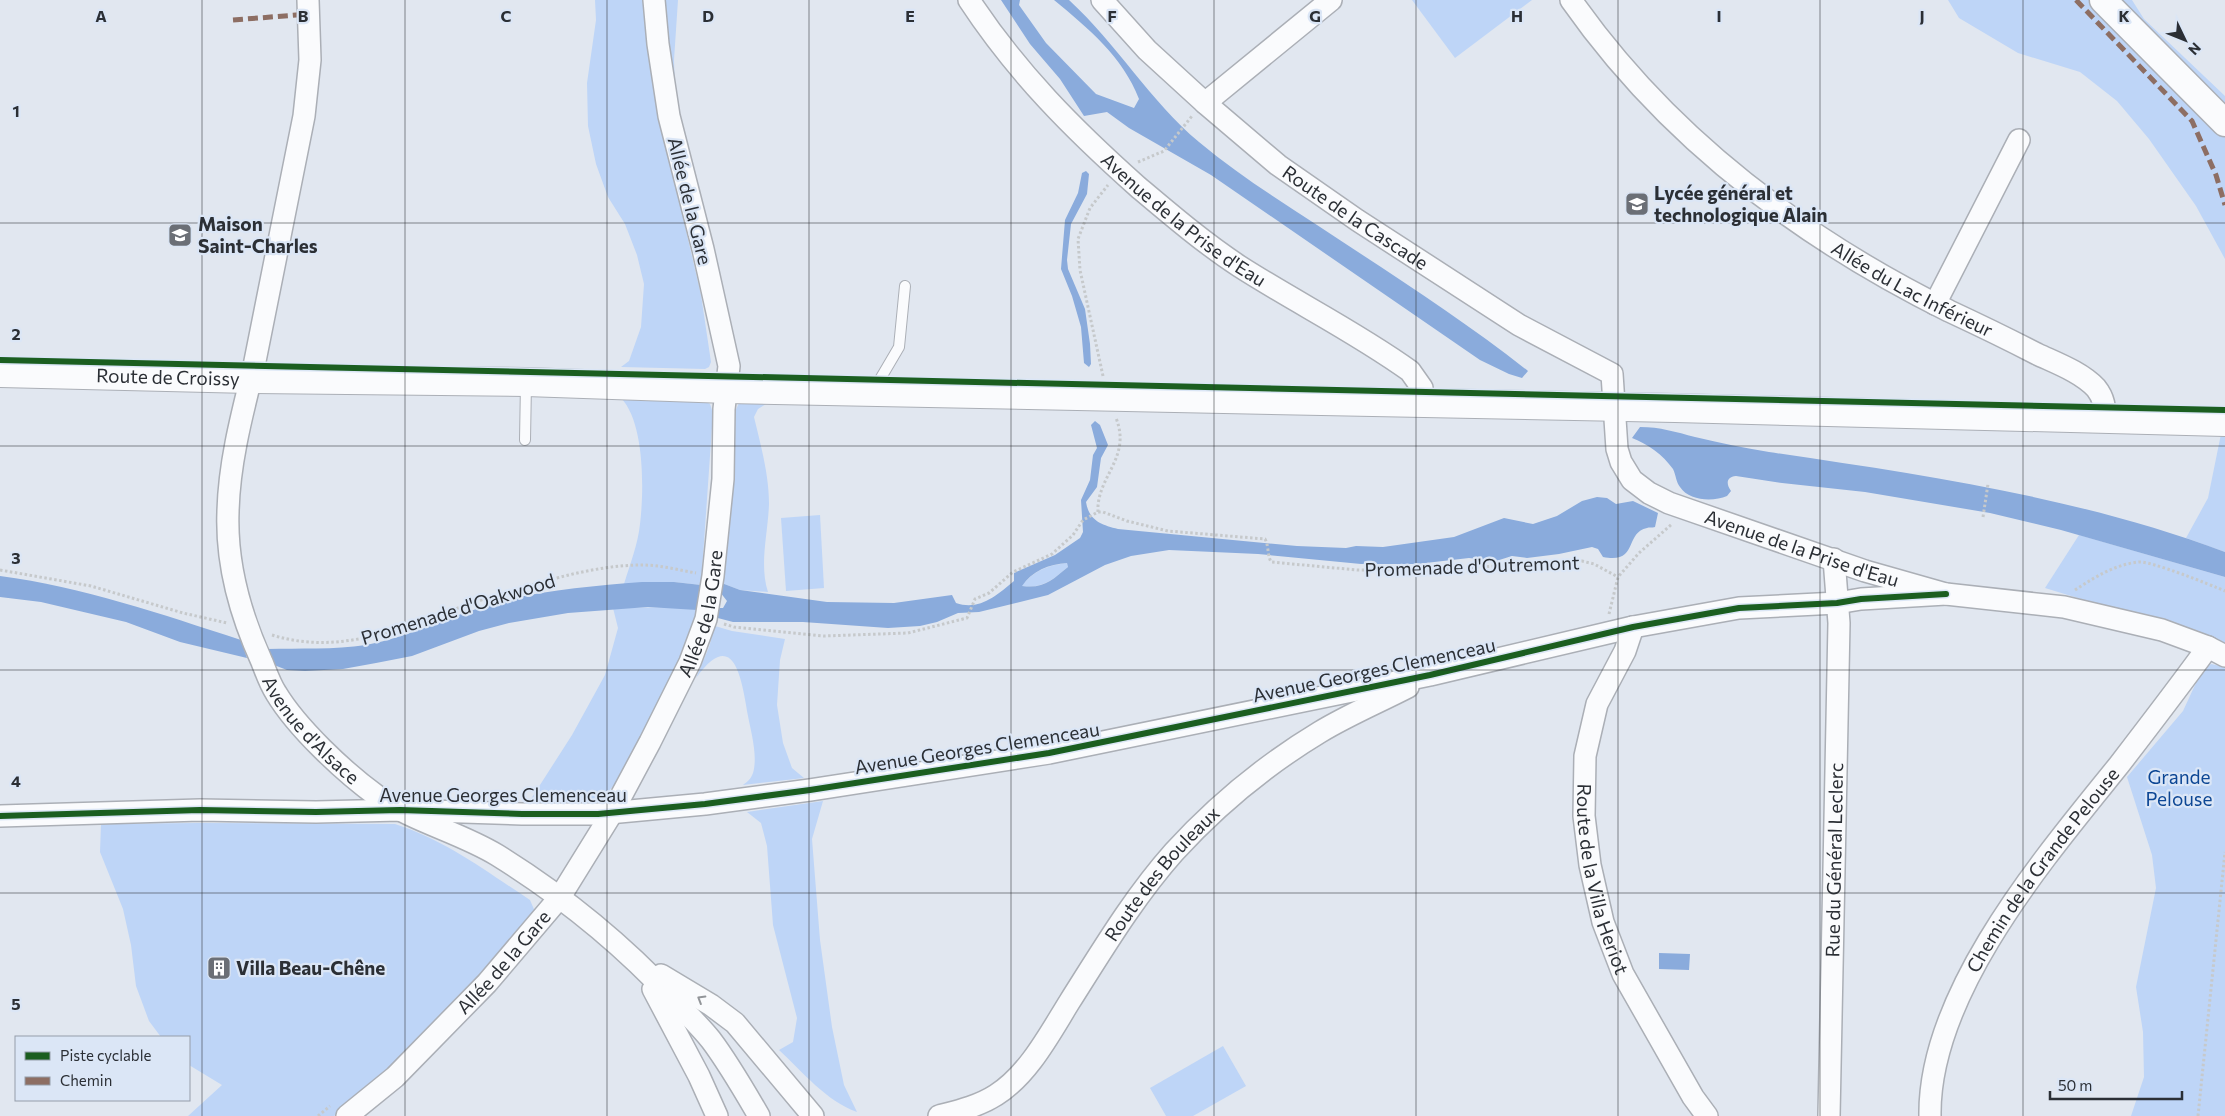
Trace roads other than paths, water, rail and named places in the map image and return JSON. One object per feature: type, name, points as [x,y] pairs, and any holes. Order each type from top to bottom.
[{"type":"main road","name":"Route de Croissy","points":[[0,373],[250,379],[526,382],[728,389],[2225,422]]},
{"type":"street","name":"Avenue d'Alsace","points":[[308,0],[310,60],[304,116],[250,379],[243,402],[228,513],[230,559],[235,591],[246,627],[275,693],[294,717],[355,778],[379,797],[400,810],[496,854],[560,898],[639,962],[711,1005],[735,1023],[813,1116]]},
{"type":"street","name":"Allée de la Gare","points":[[340,1110],[395,1076],[487,983],[560,898],[612,813],[690,662],[706,619],[713,576],[723,479],[724,409],[728,389],[729,366],[669,116],[658,44],[654,0]]},
{"type":"street","name":"Avenue de la Prise d'Eau","points":[[969,0],[1014,63],[1077,132],[1157,203],[1238,265],[1410,371],[1422,388],[1423,404]]},
{"type":"street","name":"Route de la Cascade","points":[[1102,0],[1147,50],[1205,103],[1278,165],[1356,220],[1519,325],[1609,371],[1614,379],[1615,408]]},
{"type":"street","points":[[1205,103],[1331,0]]},
{"type":"street","name":"Allée du Lac Inférieur","points":[[1572,0],[1622,68],[1721,165],[1761,198],[1830,245],[1935,304],[2060,365],[2086,380],[2103,398],[2105,420]]},
{"type":"street","points":[[2103,0],[2225,123]]},
{"type":"street","points":[[1935,304],[2019,140]]},
{"type":"street","name":"Avenue de la Prise d'Eau","points":[[1615,408],[1617,449],[1626,473],[1649,493],[1685,509],[1865,571],[1946,594],[2051,606],[2162,630],[2216,652]]},
{"type":"street","name":"Rue du Général Leclerc","points":[[1829,1116],[1839,633],[1834,560]]},
{"type":"street","points":[[1860,600],[1866,584],[1865,571]]},
{"type":"street","name":"Avenue Georges Clemenceau","points":[[0,816],[200,810],[316,812],[400,810],[522,814],[612,813],[810,790],[1049,753],[1430,675],[1633,628],[1739,608],[1837,603],[1946,594]]},
{"type":"street","name":"Route de la Villa Heriot","points":[[1633,628],[1625,651],[1597,704],[1585,756],[1584,816],[1590,865],[1603,922],[1623,974],[1688,1088],[1707,1116]]},
{"type":"street","name":"Chemin de la Grande Pelouse","points":[[1930,1116],[1929,1097],[1940,1043],[1970,970],[2031,878],[2162,711],[2216,652]]},
{"type":"street","name":"Route des Bouleaux","points":[[939,1116],[966,1109],[996,1095],[1015,1080],[1040,1048],[1132,904],[1176,850],[1238,792],[1321,732],[1430,675]]},
{"type":"street","points":[[1308,700],[1321,732]]},
{"type":"street","name":"Avenue d'Alsace","points":[[639,962],[715,1046],[759,1116]]},
{"type":"street","name":"Avenue d'Alsace","points":[[639,962],[700,1076],[717,1116]]},
{"type":"street","points":[[700,1076],[709,1062],[715,1046],[735,1023]]},
{"type":"street","points":[[689,1057],[715,1046],[752,1041]]},
{"type":"lane","points":[[878,392],[879,381],[899,347],[905,286]]},
{"type":"lane","points":[[525,440],[526,382]]},
{"type":"place","name":"Lycée général et technologique Alain","points":[[1637,204]]},
{"type":"place","name":"Maison Saint-Charles","points":[[180,235]]},
{"type":"place","name":"Villa Beau-Chêne","points":[[219,968]]},
{"type":"park label","name":"Grande Pelouse","points":[[2179,788]]}]
